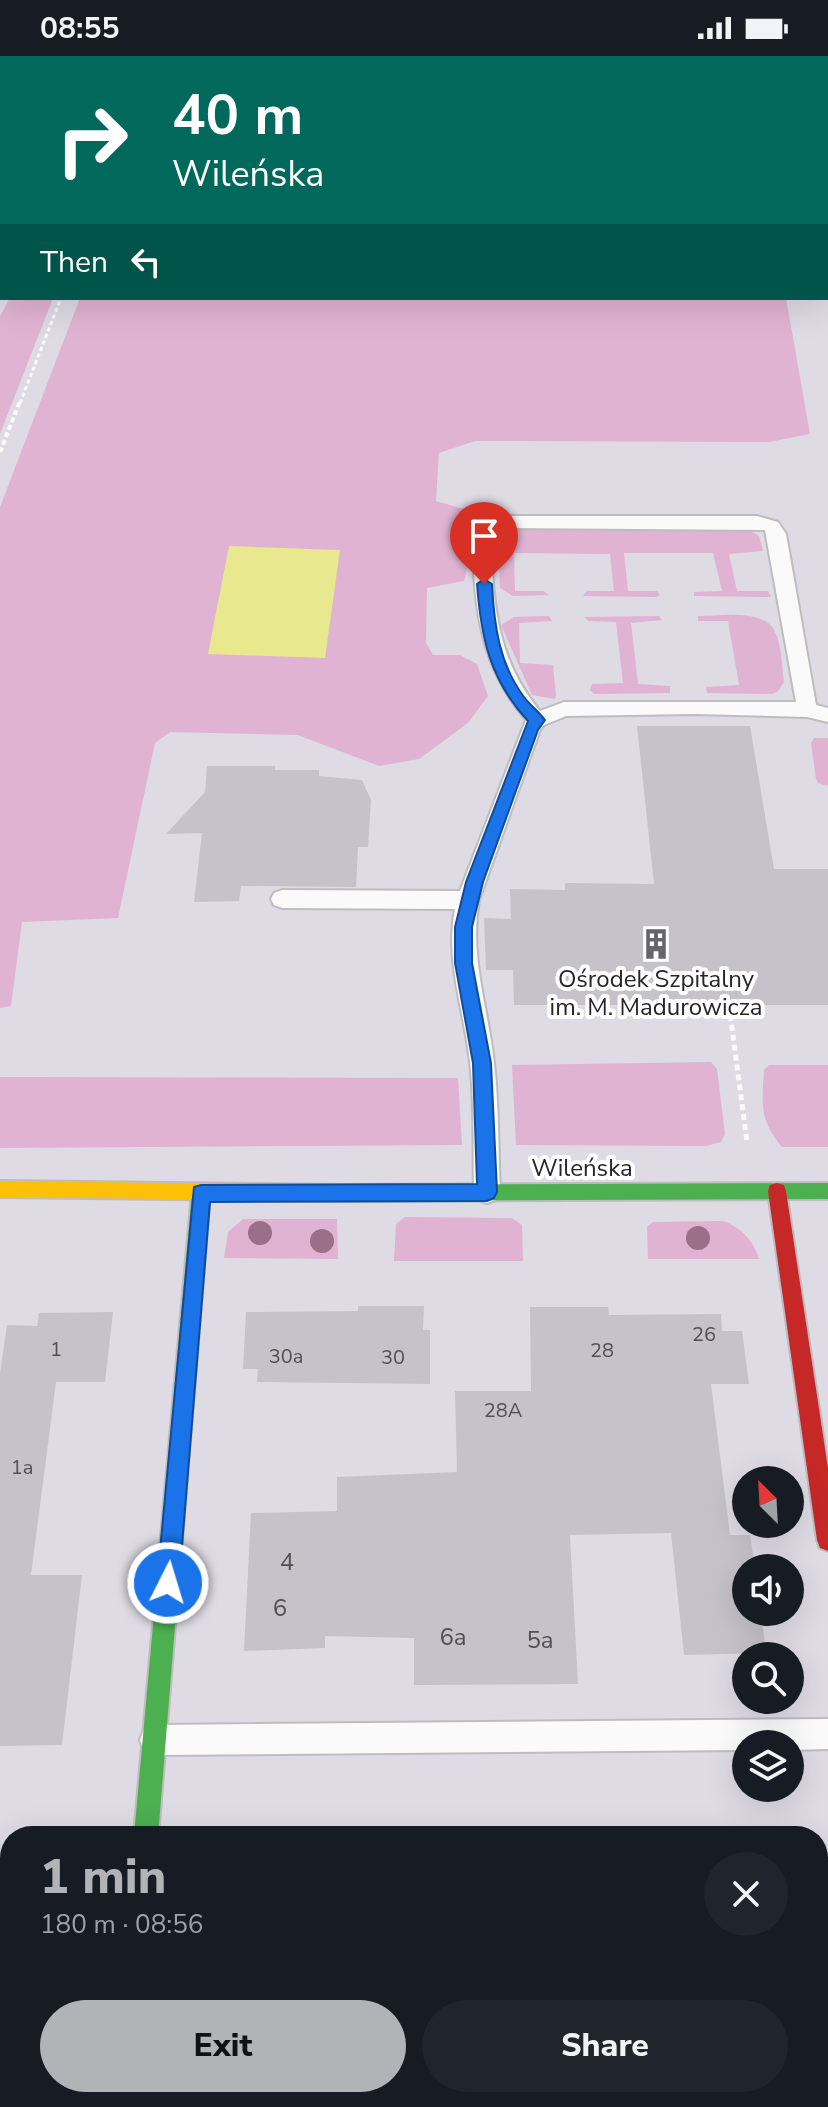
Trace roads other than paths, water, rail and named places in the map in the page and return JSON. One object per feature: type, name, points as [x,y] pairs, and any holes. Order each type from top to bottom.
[{"type":"street","name":"Wileńska","points":[[0,1189],[201,1193],[828,1191]]},
{"type":"street","points":[[777,1191],[828,1540]]},
{"type":"street","points":[[147,1826],[201,1193]]},
{"type":"lane","points":[[537,720],[507,684],[488,632],[481,537],[486,527],[493,523],[757,522],[772,526],[777,534],[807,710]]},
{"type":"lane","points":[[487,1192],[482,1063],[464,963],[463,927],[468,900],[531,728],[537,720],[564,709],[694,707],[807,710],[828,715]]},
{"type":"lane","points":[[282,899],[468,900]]},
{"type":"lane","points":[[155,1740],[828,1734]]},
{"type":"place","name":"Ośrodek Szpitalny im. M. Madurowicza","points":[[656,944]]}]
